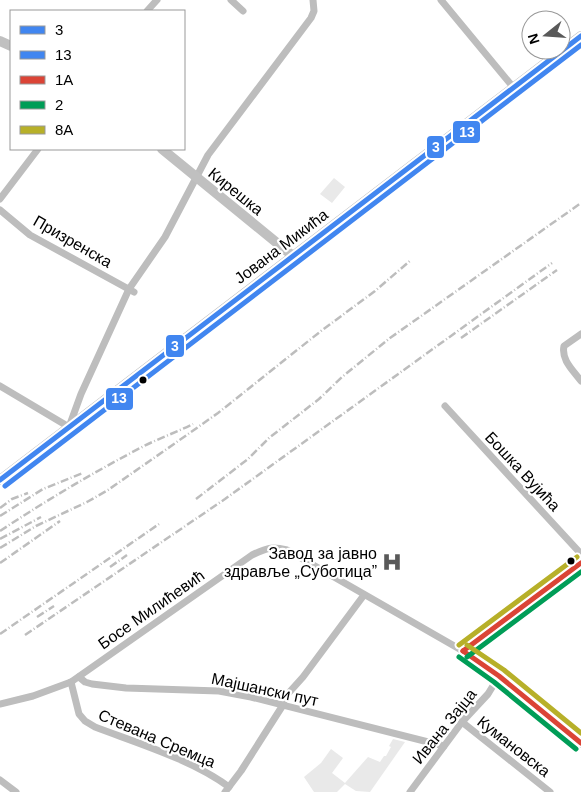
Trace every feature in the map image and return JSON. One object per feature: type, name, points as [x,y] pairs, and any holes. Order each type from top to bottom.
[{"type":"street","points":[[148,10],[157,0]]},
{"type":"street","points":[[231,0],[243,11]]},
{"type":"street","points":[[0,386],[70,427],[81,394],[132,291],[165,237],[208,155],[310,18],[314,11],[313,0]]},
{"type":"street","points":[[441,0],[513,87]]},
{"type":"street","name":"Јована Микића","points":[[0,480],[581,36]]},
{"type":"street","points":[[0,200],[37,150]]},
{"type":"street","name":"Кирешка","points":[[163,150],[293,256]]},
{"type":"street","name":"Призренска","points":[[0,210],[30,234],[132,291]]},
{"type":"street","points":[[581,334],[564,346],[563,353],[567,362],[581,381]]},
{"type":"street","name":"Бошка Вујића","points":[[445,406],[581,554]]},
{"type":"street","name":"Босе Милићевић","points":[[71,682],[252,555],[266,548],[274,547],[287,550],[364,595]]},
{"type":"street","points":[[463,651],[581,563]]},
{"type":"street","points":[[227,789],[283,705],[285,698],[303,677],[364,595],[463,651],[500,676],[581,743]]},
{"type":"street","name":"Ивана Зајца","points":[[410,792],[462,722],[488,694],[500,676]]},
{"type":"street","name":"Мајшански пут","points":[[79,677],[85,682],[92,684],[126,688],[219,691],[283,705],[444,746]]},
{"type":"street","points":[[0,704],[48,692],[71,682]]},
{"type":"street","name":"Стевана Сремца","points":[[71,682],[80,714],[85,722],[170,756],[220,780],[227,789]]},
{"type":"street","name":"Кумановска","points":[[462,722],[550,792]]},
{"type":"street","points":[[0,780],[16,792]]},
{"type":"shaded area","points":[[334,178],[345,187],[332,203],[320,194]]},
{"type":"shaded area","points":[[393,739],[405,742],[370,792],[356,791],[345,784],[337,792],[314,792],[304,777],[321,763],[331,749],[343,758],[332,773],[345,783],[368,757],[380,762],[386,756]]},
{"type":"railway","points":[[196,499],[248,459],[269,438],[319,399],[342,377],[390,338],[581,203]]},
{"type":"railway","points":[[0,548],[36,526],[108,490],[174,444],[218,413],[321,331],[375,291],[411,260]]},
{"type":"railway","points":[[25,635],[225,499],[552,263]]},
{"type":"railway","points":[[461,338],[557,270]]},
{"type":"railway","points":[[0,531],[53,497],[107,466],[144,446],[193,424]]},
{"type":"railway","points":[[0,516],[43,489],[83,473]]},
{"type":"railway","points":[[0,508],[12,499],[28,493]]},
{"type":"railway","points":[[0,539],[41,517]]},
{"type":"railway","points":[[0,563],[60,521]]},
{"type":"railway","points":[[0,634],[159,524]]},
{"type":"railway","points":[[110,567],[127,555]]},
{"type":"railway","points":[[37,617],[54,606]]},
{"type":"transit line","name":"3","points":[[0,480],[581,36]]},
{"type":"transit line","name":"13","points":[[5,486],[581,45]]},
{"type":"transit line","name":"8A","points":[[459,645],[577,557]]},
{"type":"transit line","name":"1A","points":[[463,651],[581,563]]},
{"type":"transit line","name":"2","points":[[467,657],[581,572]]},
{"type":"transit line","name":"8A","points":[[467,645],[504,670],[581,733]]},
{"type":"transit line","name":"1A","points":[[463,651],[499,676],[581,743]]},
{"type":"transit line","name":"2","points":[[459,657],[494,682],[576,749]]},
{"type":"place","name":"Завод за јавно здравље „Суботица”","points":[[392,562]]}]
